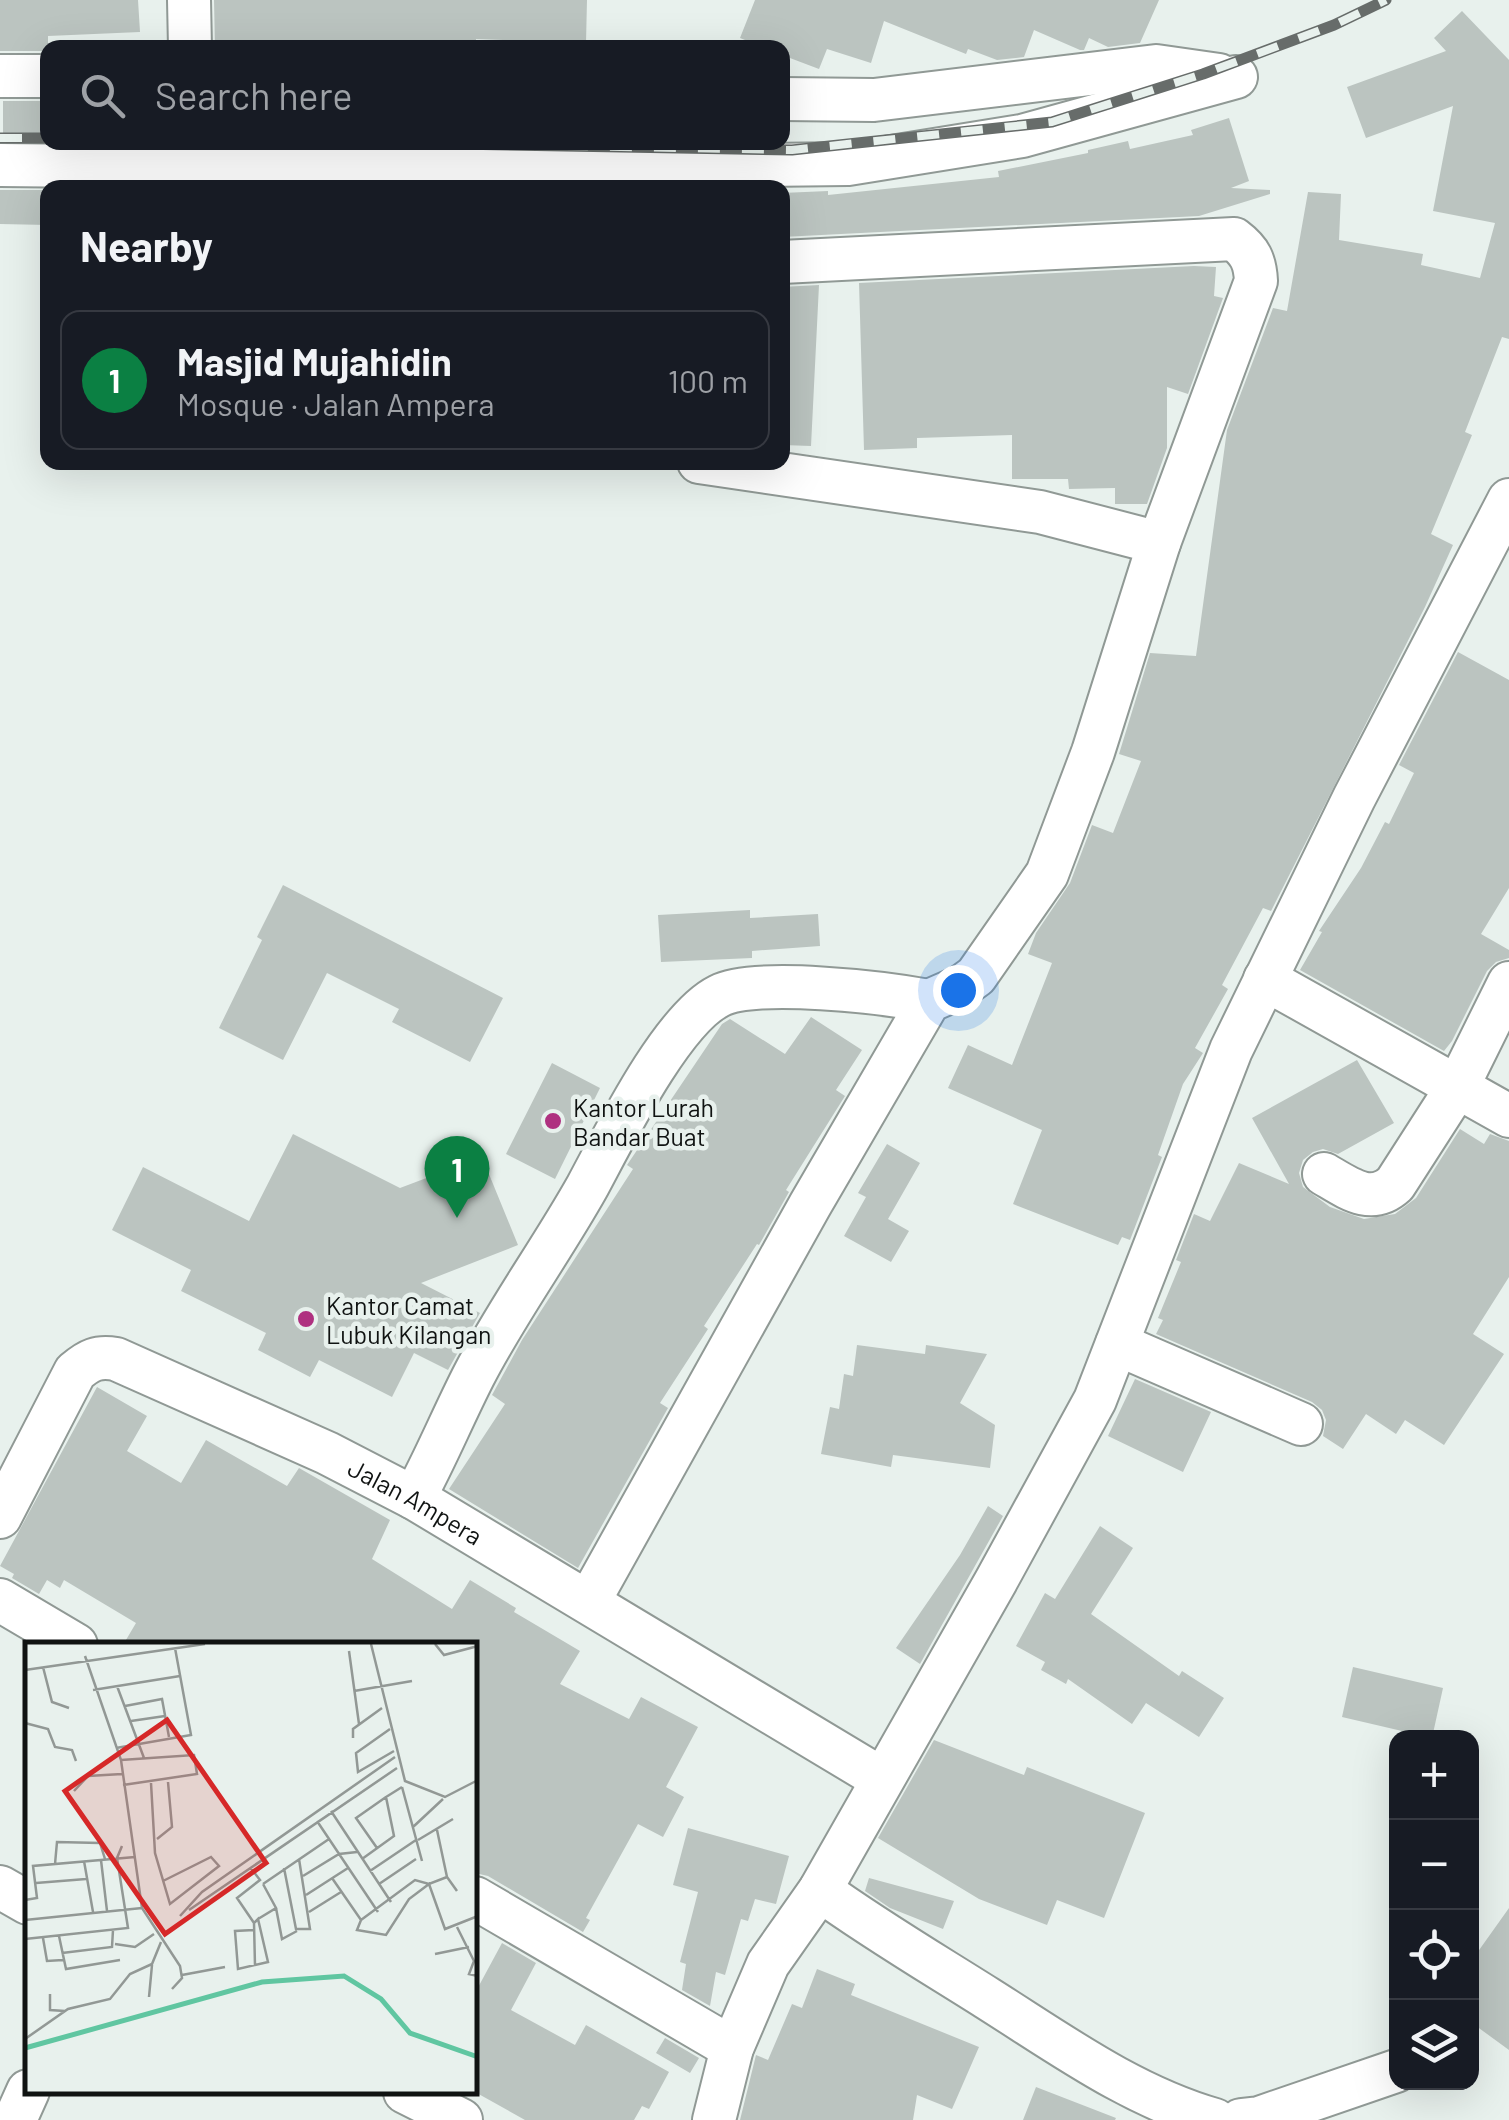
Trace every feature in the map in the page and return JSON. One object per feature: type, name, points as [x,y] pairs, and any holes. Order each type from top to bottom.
[{"type":"street","points":[[189,0],[190,40]]},
{"type":"street","points":[[0,165],[375,169],[848,164],[1022,136],[1236,77],[1156,66],[874,100],[790,98]]},
{"type":"street","points":[[0,76],[40,76]]},
{"type":"street","points":[[414,1498],[474,1374],[559,1235],[625,1114],[693,1018],[714,998],[737,988],[860,991],[929,1002],[976,976],[1046,874],[1093,752],[1159,543],[1256,281],[1256,264],[1234,239],[790,262]]},
{"type":"street","points":[[754,470],[1040,512],[1159,543]]},
{"type":"street","points":[[714,2120],[732,2048],[768,1964],[820,1890],[1095,1400],[1232,1050],[1509,500]]},
{"type":"street","points":[[1265,979],[1509,1116]]},
{"type":"street","points":[[1324,1174],[1358,1194],[1386,1193],[1395,1184],[1458,1086],[1509,983]]},
{"type":"street","points":[[590,1601],[810,1204],[929,1002]]},
{"type":"street","points":[[1117,1344],[1301,1424]]},
{"type":"street","name":"Jalan Ampera","points":[[0,1517],[76,1372],[88,1360],[102,1356],[152,1373],[327,1453],[414,1498],[882,1779]]},
{"type":"street","points":[[0,1600],[71,1642]]},
{"type":"street","points":[[0,1887],[25,1901]]},
{"type":"street","points":[[820,1890],[881,1933],[1094,2066],[1176,2109],[1215,2120]]},
{"type":"street","points":[[478,1908],[732,2048]]},
{"type":"street","points":[[1242,2120],[1259,2118],[1389,2073]]},
{"type":"street","points":[[15,2120],[26,2095]]},
{"type":"street","points":[[409,2100],[461,2120]]},
{"type":"building","points":[[0,0],[138,0],[140,32],[48,36],[48,40],[40,40],[40,51],[0,51]]},
{"type":"building","points":[[214,0],[587,0],[586,40],[215,40]]},
{"type":"building","points":[[755,0],[1159,0],[1140,43],[1108,47],[1089,38],[1084,50],[1080,50],[1034,30],[1024,57],[997,60],[968,49],[966,54],[884,21],[871,63],[827,49],[819,69],[790,58],[790,40],[740,38]]},
{"type":"building","points":[[1462,11],[1509,60],[1509,339],[1502,337],[1465,432],[1472,435],[1431,534],[1453,545],[1271,911],[1263,908],[1222,985],[1228,989],[1195,1048],[1203,1053],[1183,1084],[1158,1155],[1162,1157],[1130,1240],[1122,1237],[1118,1245],[1013,1204],[1042,1130],[948,1088],[968,1045],[1012,1065],[1052,963],[1028,954],[1036,933],[1070,883],[1092,825],[1113,833],[1141,761],[1119,754],[1150,653],[1196,656],[1227,430],[1273,308],[1287,311],[1308,192],[1341,194],[1339,240],[1423,254],[1421,265],[1480,278],[1495,223],[1433,211],[1453,106],[1366,138],[1347,87],[1446,51],[1434,38]]},
{"type":"building","points":[[3,101],[40,101],[40,134],[3,133]]},
{"type":"building","points":[[1229,118],[1249,181],[1231,188],[1270,190],[1270,194],[1199,216],[790,237],[790,193],[828,191],[828,195],[999,177],[998,171],[1128,141],[1130,149],[1193,135],[1191,130]]},
{"type":"building","points":[[0,190],[40,190],[40,225],[0,224]]},
{"type":"building","points":[[1216,267],[1214,296],[1223,298],[1188,394],[1167,387],[1167,448],[1147,504],[1115,504],[1115,488],[1069,489],[1068,479],[1012,479],[1012,435],[917,438],[917,448],[864,450],[859,283]]},
{"type":"building","points":[[819,285],[811,446],[790,445],[790,287]]},
{"type":"building","points":[[1458,652],[1509,680],[1509,888],[1481,934],[1509,950],[1509,958],[1496,962],[1487,971],[1444,1051],[1300,970],[1385,822],[1389,824],[1414,773],[1399,765]]},
{"type":"building","points":[[283,885],[503,998],[470,1062],[392,1022],[399,1009],[327,973],[283,1060],[219,1028],[262,940],[257,937]]},
{"type":"building","points":[[750,910],[750,918],[818,914],[820,946],[752,951],[752,958],[661,962],[658,915]]},
{"type":"building","points":[[811,1017],[862,1050],[836,1090],[845,1096],[786,1190],[789,1192],[759,1245],[704,1326],[708,1329],[660,1403],[668,1408],[578,1568],[449,1489],[505,1404],[492,1395],[522,1340],[633,1169],[627,1165],[722,1024],[730,1019],[785,1054]]},
{"type":"building","points":[[1357,1060],[1394,1123],[1338,1154],[1323,1149],[1303,1160],[1299,1173],[1303,1187],[1330,1207],[1364,1219],[1395,1214],[1416,1198],[1460,1129],[1484,1144],[1490,1134],[1509,1141],[1509,1277],[1473,1334],[1504,1354],[1444,1445],[1405,1420],[1396,1434],[1366,1414],[1343,1449],[1323,1436],[1326,1420],[1312,1402],[1156,1334],[1163,1320],[1158,1318],[1181,1262],[1176,1260],[1194,1214],[1210,1221],[1239,1163],[1289,1184],[1252,1118]]},
{"type":"building","name":"Kantor Lurah Bandar Buat","points":[[552,1063],[600,1088],[555,1179],[506,1154]]},
{"type":"building","points":[[293,1134],[400,1188],[482,1157],[518,1245],[421,1283],[480,1313],[448,1370],[414,1353],[392,1397],[319,1360],[310,1377],[258,1350],[266,1333],[181,1291],[191,1270],[112,1230],[143,1167],[249,1221]]},
{"type":"building","points":[[887,1144],[920,1163],[888,1219],[909,1231],[891,1262],[844,1236],[866,1197],[858,1193]]},
{"type":"building","points":[[857,1345],[925,1354],[926,1345],[987,1354],[960,1403],[995,1425],[990,1468],[893,1455],[891,1467],[821,1454],[830,1407],[839,1409],[844,1374],[853,1376]]},
{"type":"building","points":[[1135,1379],[1211,1412],[1183,1472],[1108,1436]]},
{"type":"building","points":[[97,1387],[147,1416],[127,1451],[181,1483],[206,1440],[287,1486],[299,1468],[390,1520],[372,1559],[452,1609],[470,1580],[516,1608],[514,1612],[580,1651],[560,1684],[629,1719],[641,1697],[698,1727],[666,1787],[684,1797],[663,1837],[638,1824],[586,1918],[590,1920],[583,1932],[478,1874],[478,1642],[125,1642],[136,1623],[64,1580],[60,1588],[47,1580],[39,1594],[0,1566]]},
{"type":"building","points":[[988,1506],[1003,1516],[920,1664],[896,1648],[960,1555]]},
{"type":"building","points":[[1100,1526],[1133,1548],[1091,1614],[1179,1676],[1182,1671],[1224,1698],[1199,1737],[1146,1703],[1132,1724],[1068,1679],[1066,1684],[1041,1670],[1045,1662],[1016,1646],[1045,1593],[1055,1599]]},
{"type":"building","points":[[1353,1667],[1443,1688],[1434,1730],[1398,1730],[1342,1717]]},
{"type":"building","points":[[934,1740],[1024,1775],[1027,1767],[1145,1813],[1104,1918],[1057,1900],[1047,1925],[979,1899],[878,1838]]},
{"type":"building","points":[[688,1828],[789,1856],[776,1904],[755,1899],[748,1921],[741,1919],[725,1975],[716,1972],[710,2006],[682,1990],[686,1964],[680,1962],[698,1892],[673,1885]]},
{"type":"building","points":[[869,1878],[954,1901],[943,1929],[890,1908],[865,1891]]},
{"type":"building","points":[[1509,1908],[1509,2050],[1479,2028],[1479,1950]]},
{"type":"building","points":[[502,1943],[536,1963],[511,2010],[575,2045],[586,2025],[669,2072],[649,2109],[642,2106],[634,2120],[525,2120],[478,2094],[478,1987]]},
{"type":"building","points":[[817,1969],[855,1984],[851,1995],[979,2047],[952,2109],[917,2095],[913,2120],[740,2120],[756,2055],[768,2060],[792,2004],[802,2008]]},
{"type":"building","points":[[665,2038],[699,2058],[690,2073],[656,2053]]},
{"type":"building","points":[[1036,2087],[1116,2118],[1023,2120]]},
{"type":"railway","points":[[790,150],[1052,122],[1203,74],[1334,25],[1386,0]]},
{"type":"railway","points":[[0,138],[40,138]]},
{"type":"place","name":"Kantor Lurah Bandar Buat","points":[[553,1121]]},
{"type":"place","name":"Masjid Mujahidin","points":[[457,1218]]},
{"type":"place","name":"Kantor Camat Lubuk Kilangan","points":[[306,1319]]}]
